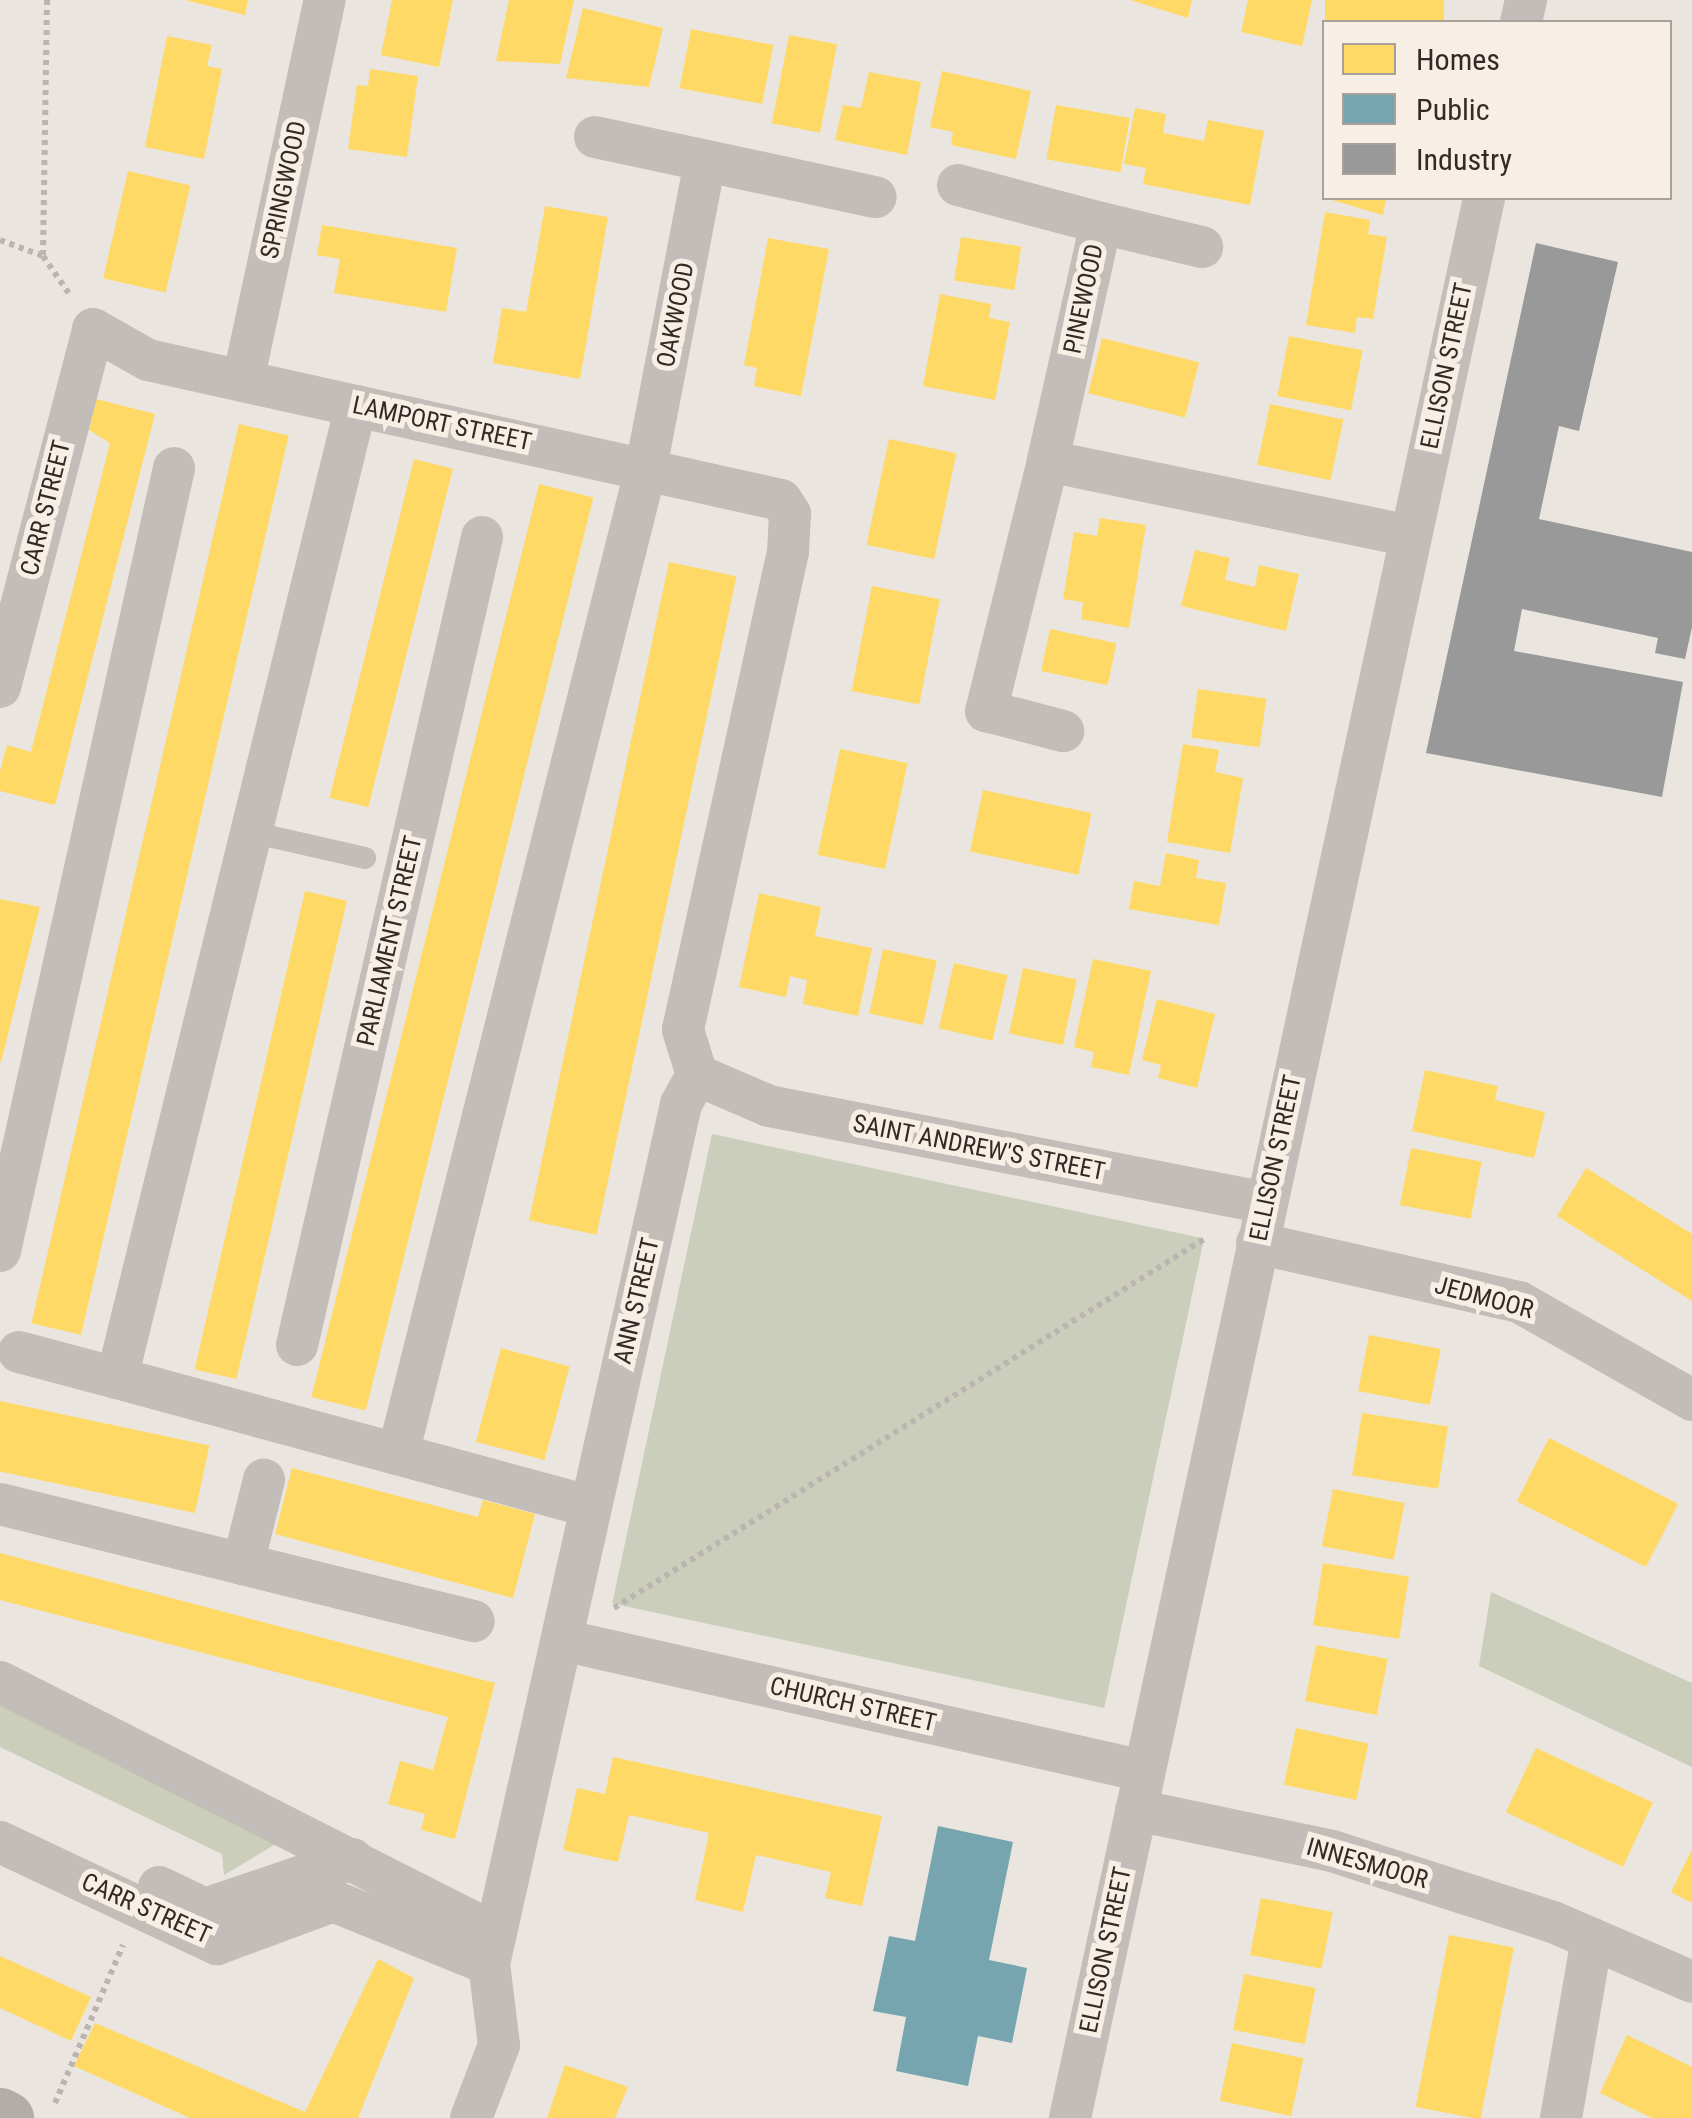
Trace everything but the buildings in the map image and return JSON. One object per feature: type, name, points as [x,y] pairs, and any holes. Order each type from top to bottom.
[{"type":"street","name":"SPRINGWOOD","points":[[243,381],[325,0]]},
{"type":"street","points":[[594,137],[876,197]]},
{"type":"street","name":"OAKWOOD","points":[[398,1454],[646,468],[706,162]]},
{"type":"street","name":"PINEWOOD","points":[[958,185],[1100,223],[1048,461],[986,711],[1063,731]]},
{"type":"street","name":"ELLISON STREET","points":[[1070,2118],[1484,200]]},
{"type":"street","points":[[1100,223],[1202,246]]},
{"type":"street","name":"LAMPORT STREET","points":[[92,329],[148,360],[780,500],[790,514],[683,1030],[698,1076]]},
{"type":"street","name":"CARR STREET","points":[[0,687],[92,329]]},
{"type":"street","points":[[117,1378],[356,406]]},
{"type":"street","points":[[1048,461],[1410,536]]},
{"type":"street","points":[[0,1251],[174,468]]},
{"type":"street","name":"PARLIAMENT STREET","points":[[297,1345],[482,537]]},
{"type":"street","name":"SAINT ANDREW'S STREET","points":[[698,1076],[770,1106],[1262,1223]]},
{"type":"street","name":"ANN STREET","points":[[492,1950],[681,1104],[698,1076]]},
{"type":"street","name":"JEDMOOR","points":[[1262,1223],[1519,1302],[1692,1400]]},
{"type":"street","points":[[19,1352],[591,1507]]},
{"type":"street","points":[[243,1564],[264,1480]]},
{"type":"street","points":[[0,1504],[474,1621]]},
{"type":"street","name":"CHURCH STREET","points":[[562,1640],[1140,1791]]},
{"type":"street","points":[[0,1682],[352,1858],[492,1950],[500,2045],[471,2118]]},
{"type":"street","name":"INNESMOOR","points":[[1140,1791],[1592,1939],[1692,1982]]},
{"type":"street","points":[[0,1813],[205,1908],[352,1858]]},
{"type":"street","name":"CARR STREET","points":[[0,1842],[217,1944],[333,1901],[492,1950]]},
{"type":"street","points":[[1560,2118],[1592,1939]]},
{"type":"lane","points":[[251,832],[366,858]]},
{"type":"path","points":[[47,0],[43,256],[92,329]]},
{"type":"path","points":[[0,240],[43,256]]},
{"type":"path","points":[[562,1640],[1262,1223]]},
{"type":"path","points":[[48,2118],[139,1907]]},
{"type":"green space","points":[[712,1134],[1204,1239],[1104,1708],[612,1604]]},
{"type":"green space","points":[[1491,1592],[1692,1683],[1692,1767],[1479,1666]]},
{"type":"green space","points":[[0,1698],[286,1838],[224,1875],[222,1854],[0,1747]]}]
